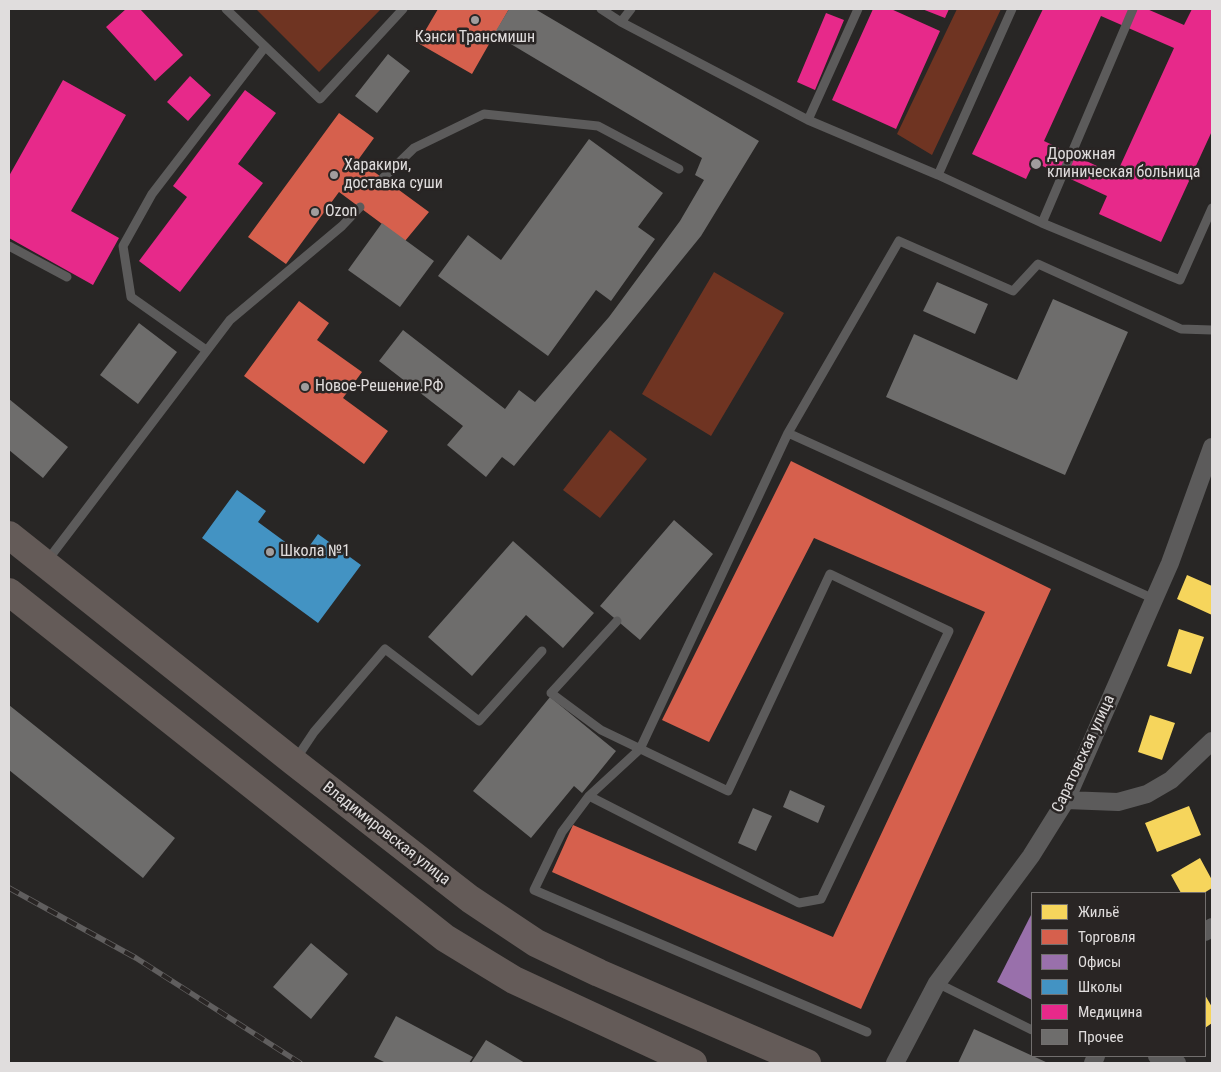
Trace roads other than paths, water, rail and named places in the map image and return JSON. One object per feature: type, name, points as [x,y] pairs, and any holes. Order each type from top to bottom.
[{"type":"main road","name":"Владимировская улица","points":[[9,535],[294,762],[470,899],[536,943],[608,977],[807,1063]]},
{"type":"main road","points":[[9,592],[445,938],[514,980],[693,1063]]},
{"type":"street","name":"Саратовская улица","points":[[895,1063],[937,983],[1031,856],[1066,800],[1170,563],[1212,447]]},
{"type":"street","points":[[1066,800],[1118,802],[1147,794],[1171,780],[1212,741]]},
{"type":"street","points":[[1161,1057],[1176,1063]]},
{"type":"lane","points":[[226,9],[320,100],[403,9]]},
{"type":"lane","points":[[602,9],[621,22],[808,120],[938,174],[1042,223],[1180,280],[1212,208]]},
{"type":"lane","points":[[621,22],[631,9]]},
{"type":"lane","points":[[808,120],[858,9]]},
{"type":"lane","points":[[938,174],[1012,9]]},
{"type":"lane","points":[[1042,223],[1133,9]]},
{"type":"lane","points":[[206,350],[131,297],[123,246],[152,194],[265,47]]},
{"type":"lane","points":[[383,178],[414,148],[484,114],[598,126],[679,168]]},
{"type":"lane","points":[[45,563],[230,320],[342,226],[360,207]]},
{"type":"lane","points":[[867,1032],[534,890],[562,832],[589,796],[640,749],[788,433],[899,241],[1013,291],[1038,264],[1181,329],[1212,330]]},
{"type":"lane","points":[[9,246],[67,277]]},
{"type":"lane","points":[[788,433],[1154,599]]},
{"type":"lane","points":[[589,796],[799,903],[821,899],[949,631],[830,574],[728,792],[601,730],[551,692],[617,621]]},
{"type":"lane","points":[[294,762],[314,732],[385,649],[479,721],[542,651]]},
{"type":"lane","points":[[937,983],[1031,1030]]},
{"type":"railway","points":[[9,888],[136,958],[300,1063]]},
{"type":"place","name":"Кэнси Трансмишн","points":[[475,20]]},
{"type":"place","name":"Дорожная клиническая больница","points":[[1036,164]]},
{"type":"place","name":"Харакири, доставка суши","points":[[334,175]]},
{"type":"place","name":"Ozon","points":[[315,212]]},
{"type":"place","name":"Новое-Решение.РФ","points":[[305,387]]},
{"type":"place","name":"Школа №1","points":[[270,552]]}]
